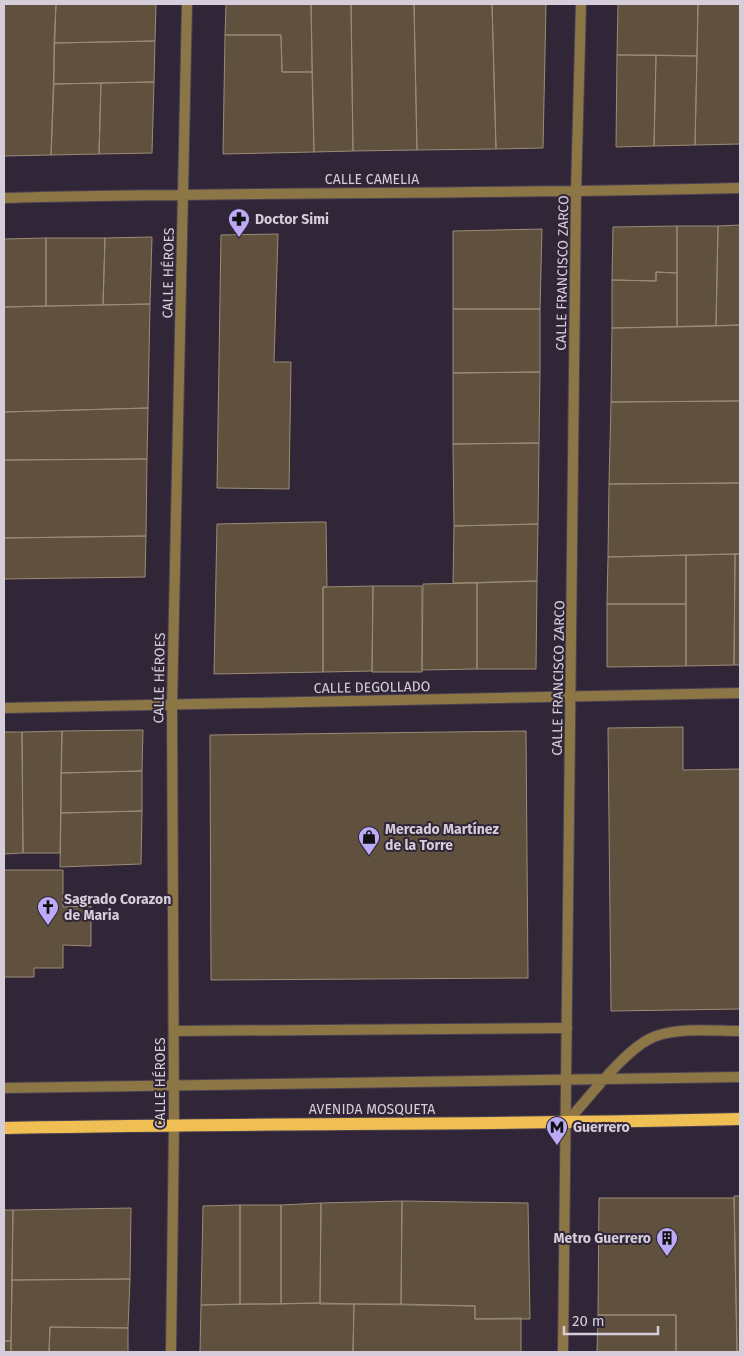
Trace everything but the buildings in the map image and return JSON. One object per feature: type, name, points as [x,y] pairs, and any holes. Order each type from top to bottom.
[{"type":"main road","name":"AVENIDA MOSQUETA","points":[[4,1128],[174,1124],[566,1123],[740,1119]]},
{"type":"street","name":"CALLE HÉROES","points":[[171,1352],[174,1124],[172,705],[187,4]]},
{"type":"street","name":"CALLE FRANCISCO ZARCO","points":[[562,1352],[572,697],[576,192],[581,4]]},
{"type":"street","name":"CALLE CAMELIA","points":[[4,198],[184,193],[576,192],[740,188]]},
{"type":"street","name":"CALLE DEGOLLADO","points":[[4,708],[740,694]]},
{"type":"street","points":[[174,1030],[567,1028]]},
{"type":"street","points":[[566,1123],[636,1048],[657,1036],[682,1032],[740,1031]]},
{"type":"street","points":[[4,1088],[740,1077]]},
{"type":"place","name":"Doctor Simi","points":[[239,238]]},
{"type":"place","name":"Mercado Martínez de la Torre","points":[[369,856]]},
{"type":"place","name":"Sagrado Corazon de Maria","points":[[48,926]]},
{"type":"place","name":"Guerrero","points":[[557,1146]]},
{"type":"place","name":"Metro Guerrero","points":[[667,1257]]}]
